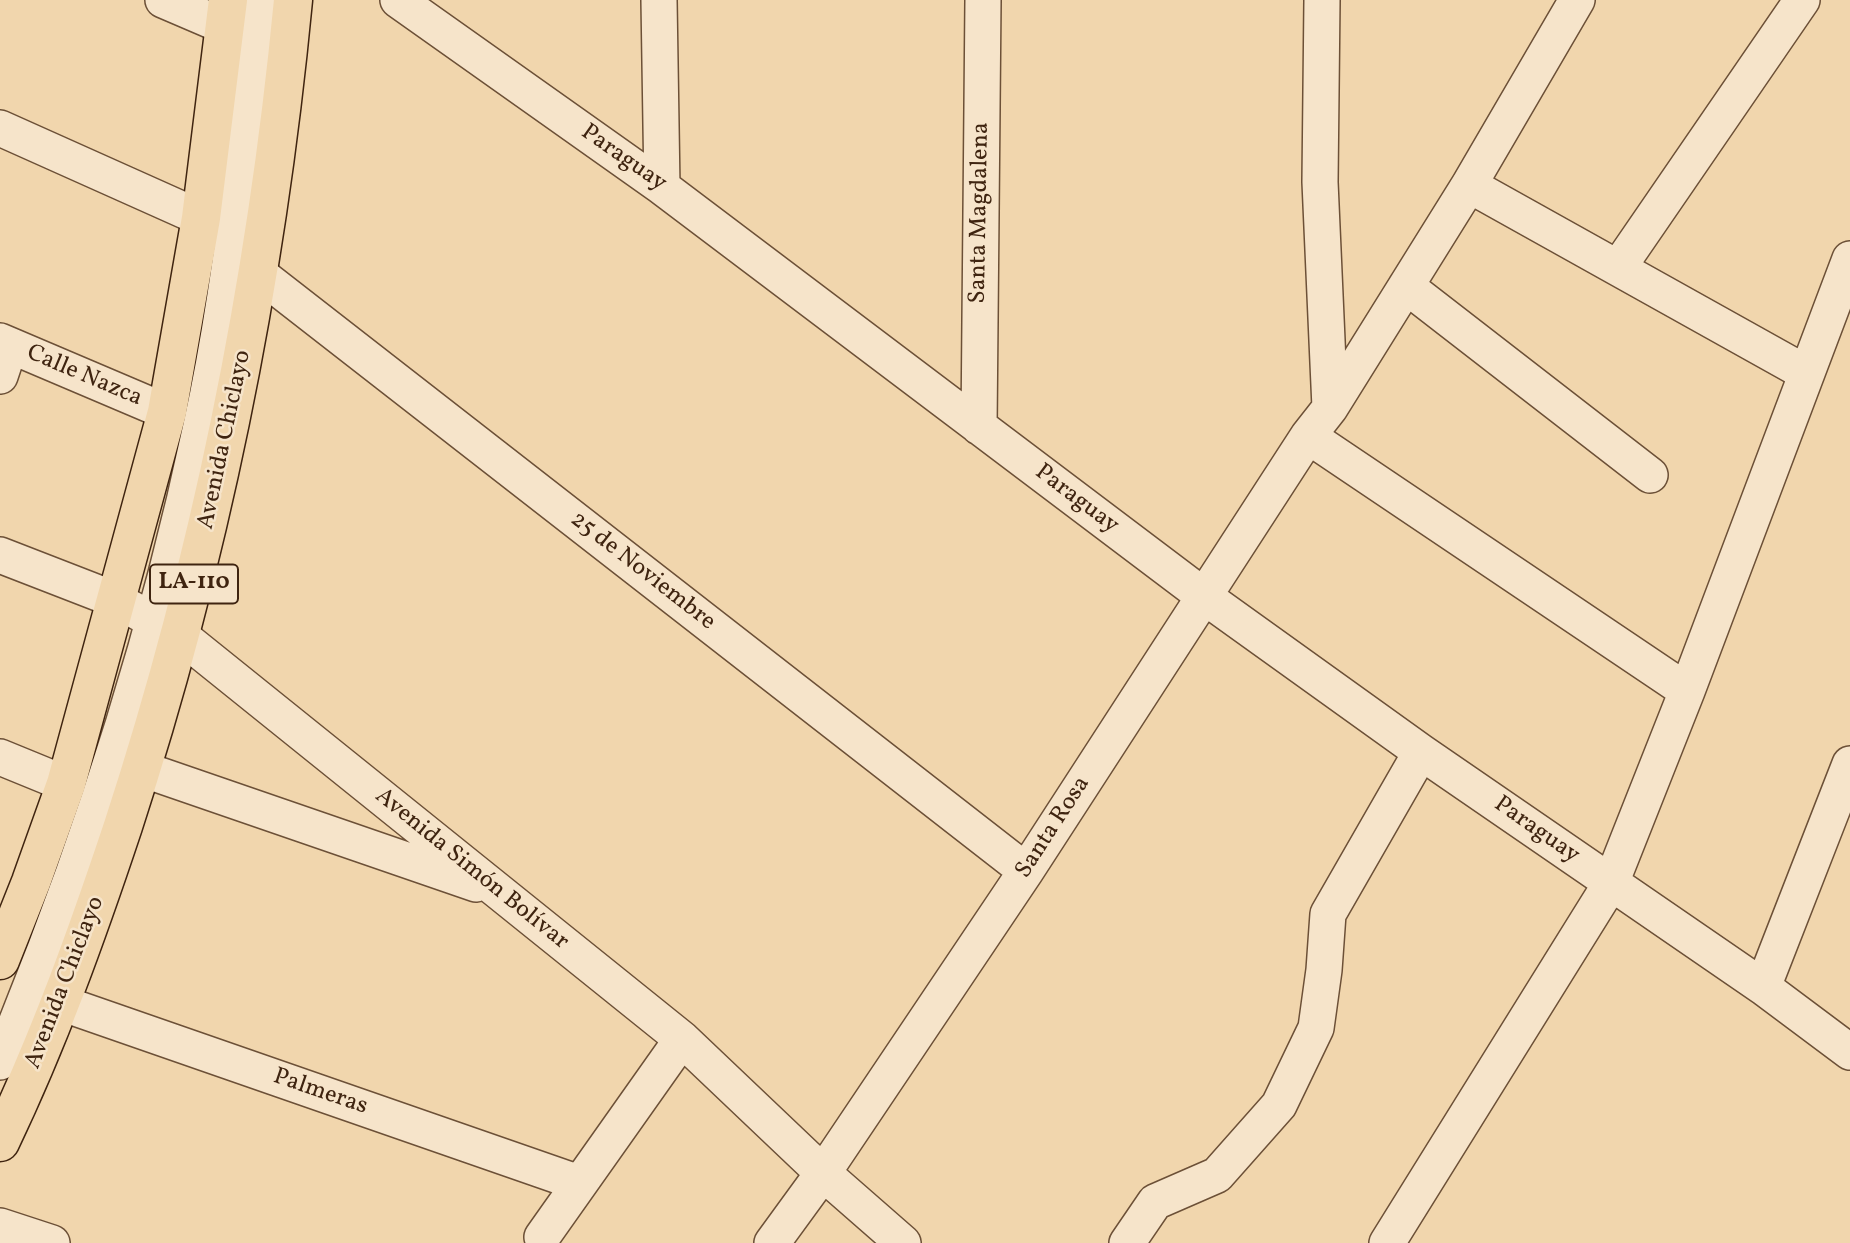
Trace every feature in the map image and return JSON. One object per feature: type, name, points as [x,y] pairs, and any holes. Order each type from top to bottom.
[{"type":"main road","name":"Avenida Chiclayo","points":[[0,1142],[61,1003],[142,769],[167,629],[224,457],[243,368],[282,121],[293,0]]},
{"type":"main road","name":"LA-110","points":[[0,960],[66,784],[167,412],[201,219],[227,13]]},
{"type":"street","points":[[163,0],[227,13]]},
{"type":"street","name":"Avenida Chiclayo","points":[[0,1062],[32,985],[98,801],[167,629],[230,260],[259,44],[262,0]]},
{"type":"street","name":"Paraguay","points":[[398,0],[662,187],[1205,597],[1421,752],[1763,987],[1850,1052]]},
{"type":"street","points":[[660,0],[662,187]]},
{"type":"street","name":"Santa Magdalena","points":[[979,427],[983,0]]},
{"type":"street","points":[[1322,0],[1320,183],[1330,408]]},
{"type":"street","name":"Santa Rosa","points":[[772,1243],[823,1173],[1026,871],[1308,436],[1330,408],[1469,185],[1577,0]]},
{"type":"street","points":[[1618,268],[1802,0]]},
{"type":"street","points":[[0,128],[201,219]]},
{"type":"street","points":[[1469,185],[1806,373]]},
{"type":"street","points":[[1387,1243],[1611,883],[1687,691],[1850,259]]},
{"type":"street","name":"25 de Noviembre","points":[[258,273],[1026,871]]},
{"type":"street","points":[[1406,286],[1650,475]]},
{"type":"street","name":"Calle Nazca","points":[[3,354],[167,412]]},
{"type":"street","points":[[1308,436],[1687,691]]},
{"type":"street","name":"Avenida Simón Bolívar","points":[[0,555],[116,600],[167,629],[682,1039],[823,1173],[903,1243]]},
{"type":"street","points":[[1127,1243],[1155,1202],[1217,1175],[1279,1105],[1316,1028],[1325,970],[1328,914],[1421,752]]},
{"type":"street","points":[[0,757],[66,784]]},
{"type":"street","points":[[1763,987],[1850,764]]},
{"type":"street","points":[[142,769],[499,892]]},
{"type":"street","name":"Palmeras","points":[[61,1003],[579,1183]]},
{"type":"street","points":[[542,1237],[682,1039]]},
{"type":"street","points":[[0,1226],[52,1243]]}]
